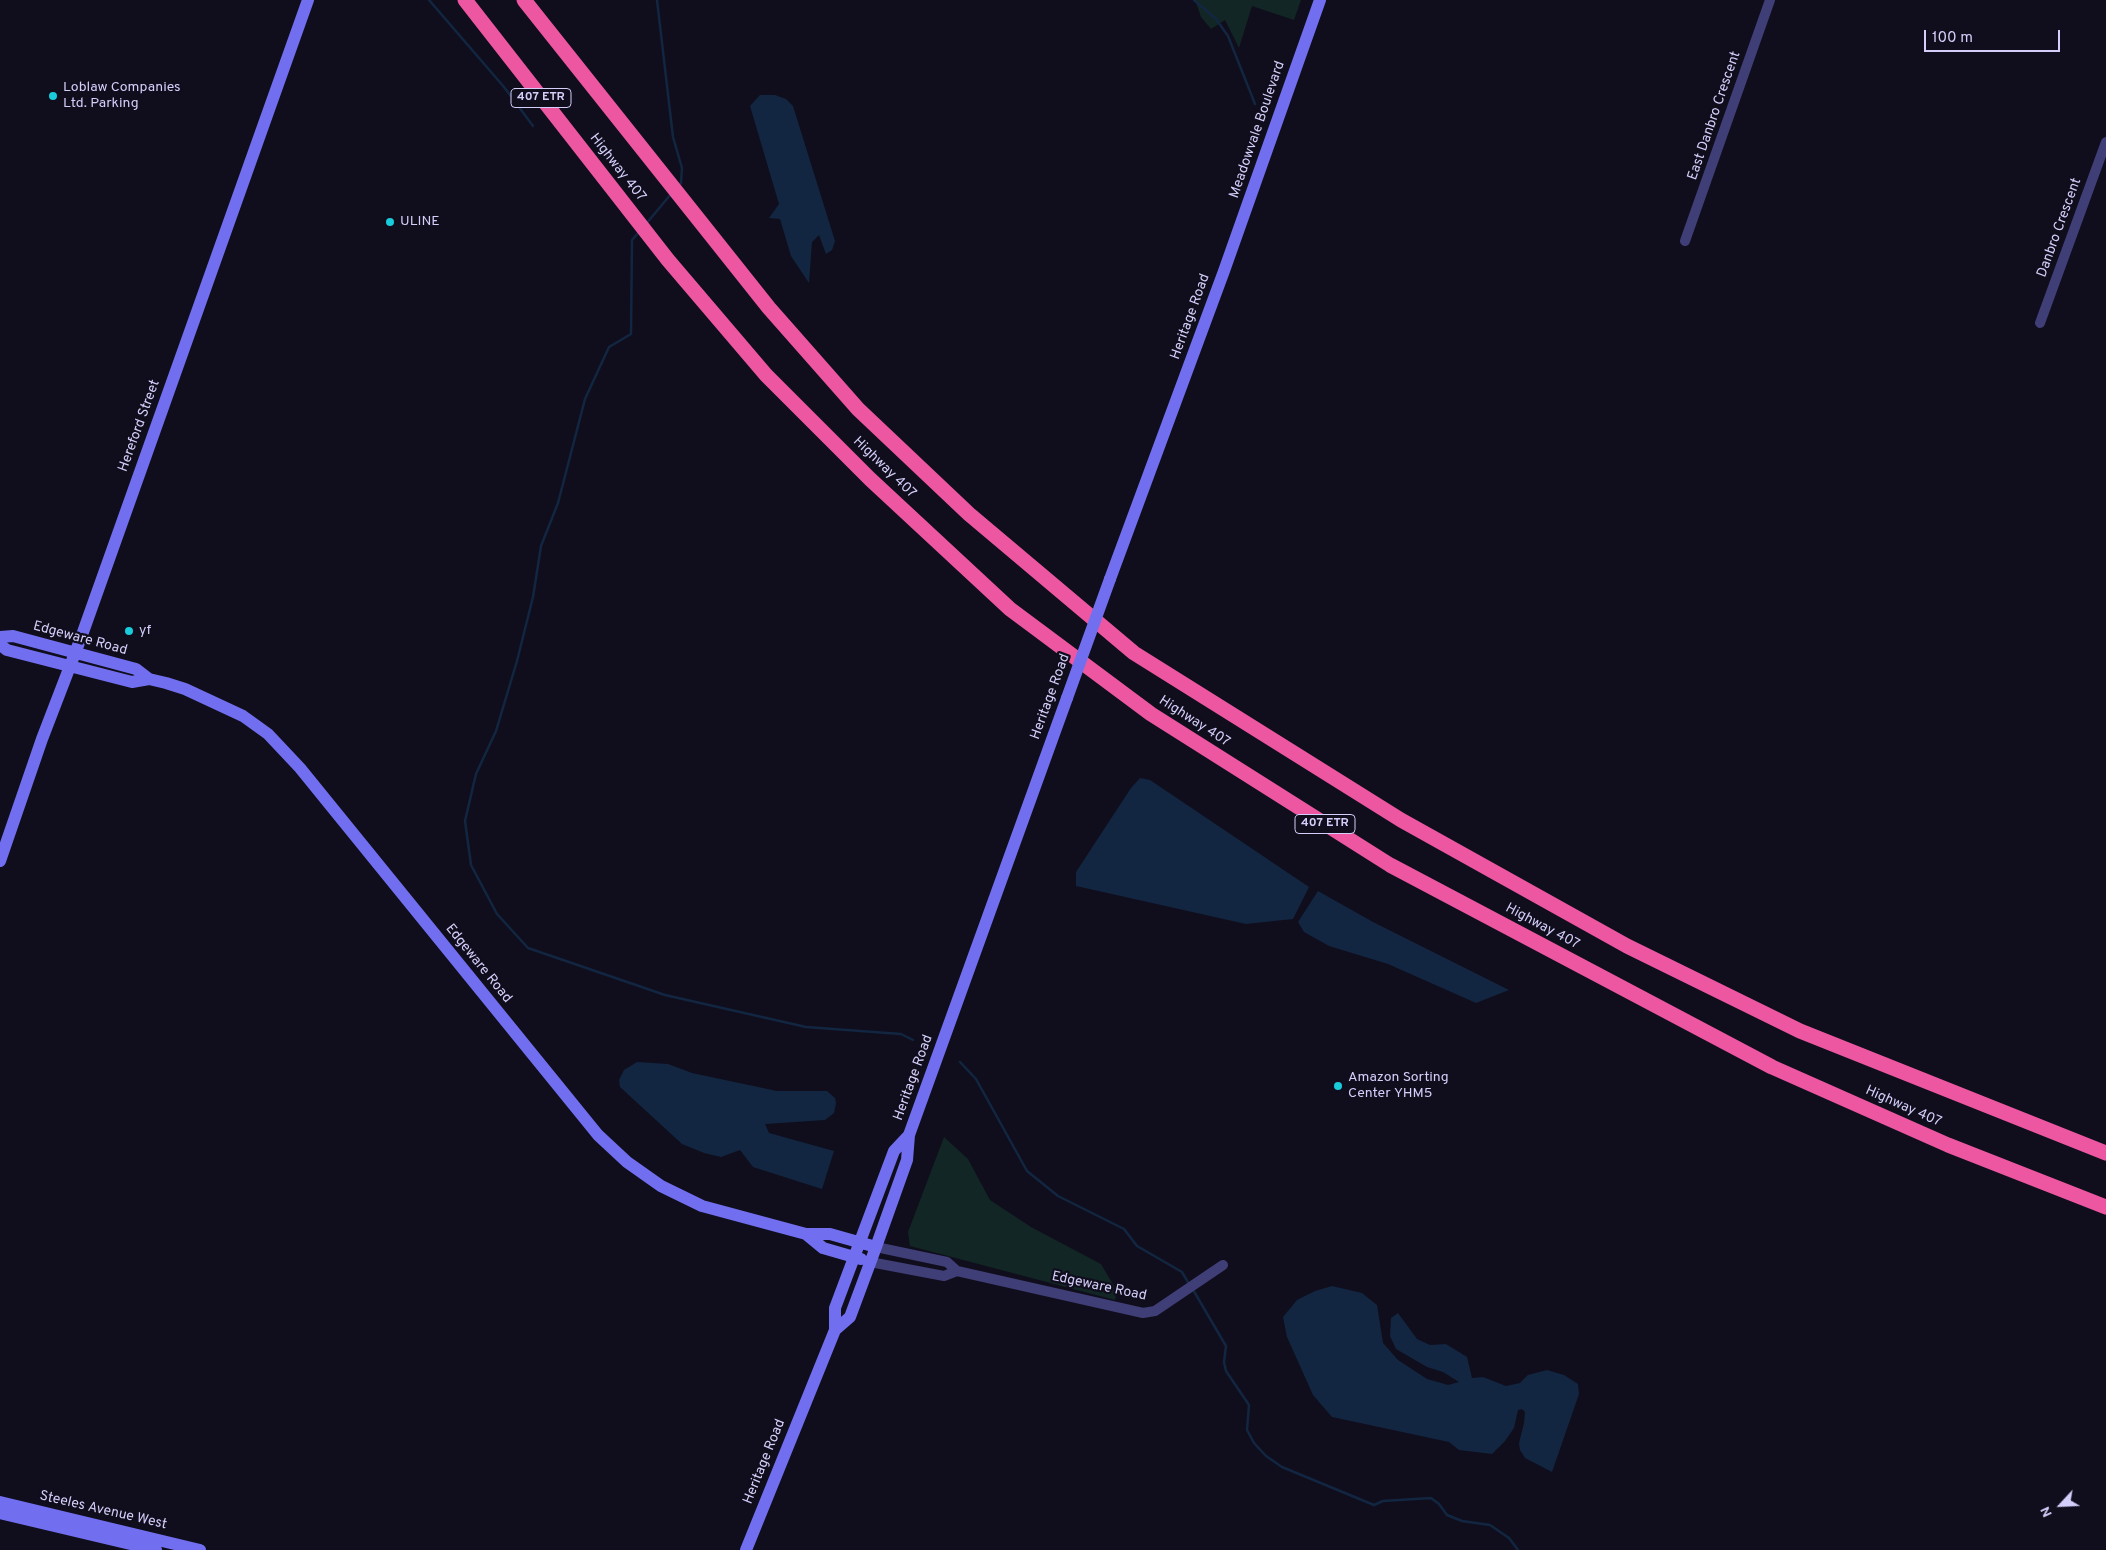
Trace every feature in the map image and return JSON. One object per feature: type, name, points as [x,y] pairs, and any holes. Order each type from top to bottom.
[{"type":"highway","name":"Highway 407","points":[[465,0],[668,260],[766,376],[870,479],[1010,609],[1151,714],[1390,865],[1772,1067],[1948,1145],[2106,1207]]},
{"type":"highway","name":"Highway 407","points":[[524,0],[769,308],[858,409],[969,514],[1134,653],[1401,820],[1627,946],[1800,1031],[2106,1153]]},
{"type":"street","name":"Hereford Street","points":[[0,861],[308,0]]},
{"type":"street","name":"Meadowvale Boulevard","points":[[1224,271],[1320,0]]},
{"type":"street","name":"East Danbro Crescent","points":[[1684,241],[1770,0]]},
{"type":"street","name":"Danbro Crescent","points":[[2040,323],[2106,142]]},
{"type":"street","name":"Heritage Road","points":[[835,1330],[850,1317],[876,1247],[907,1160],[909,1135],[1110,579],[1224,271]]},
{"type":"street","name":"Edgeware Road","points":[[0,637],[13,636],[136,669],[149,679],[185,689],[230,709],[268,734],[300,768],[598,1135],[627,1162],[661,1186],[702,1206],[806,1234],[830,1234],[876,1247],[947,1262],[957,1271],[1143,1313],[1155,1311],[1223,1265]]},
{"type":"street","name":"Edgeware Road","points":[[0,645],[7,650],[132,682],[149,679]]},
{"type":"street","name":"Heritage Road","points":[[746,1550],[835,1330],[834,1308],[894,1151],[909,1135]]},
{"type":"street","name":"Edgeware Road","points":[[806,1234],[824,1248],[870,1262],[944,1276],[957,1271]]},
{"type":"street","name":"Steeles Avenue West","points":[[0,1502],[200,1550]]},
{"type":"street","name":"Steeles Avenue West","points":[[0,1513],[156,1550]]},
{"type":"green space","points":[[1195,0],[1301,0],[1294,20],[1252,6],[1239,48],[1225,20],[1211,29],[1201,17]]},
{"type":"green space","points":[[944,1137],[968,1159],[990,1200],[1031,1227],[1101,1264],[1117,1291],[1115,1300],[910,1246],[908,1232]]},
{"type":"water","points":[[760,95],[775,95],[786,99],[793,106],[835,241],[832,250],[826,254],[819,235],[812,242],[809,283],[791,256],[780,219],[769,218],[779,204],[750,106]]},
{"type":"water","points":[[1140,778],[1150,780],[1309,887],[1293,919],[1246,924],[1076,886],[1076,872],[1131,788]]},
{"type":"water","points":[[1318,891],[1373,922],[1509,990],[1476,1003],[1388,964],[1329,946],[1304,932],[1298,922]]},
{"type":"water","points":[[637,1062],[668,1064],[692,1073],[777,1091],[827,1091],[835,1098],[836,1103],[834,1113],[825,1120],[765,1124],[769,1133],[834,1151],[822,1189],[753,1167],[740,1150],[721,1157],[704,1153],[682,1144],[620,1087],[619,1080],[624,1070]]},
{"type":"water","points":[[1332,1286],[1362,1293],[1377,1305],[1383,1343],[1398,1360],[1427,1379],[1448,1385],[1459,1382],[1443,1372],[1427,1367],[1396,1349],[1390,1336],[1391,1318],[1398,1313],[1417,1339],[1430,1345],[1446,1344],[1467,1357],[1472,1378],[1483,1377],[1506,1386],[1520,1383],[1528,1375],[1547,1370],[1564,1375],[1578,1384],[1579,1394],[1552,1472],[1525,1458],[1520,1450],[1519,1443],[1525,1412],[1522,1409],[1518,1410],[1514,1428],[1505,1441],[1492,1454],[1459,1450],[1449,1442],[1332,1417],[1313,1395],[1287,1337],[1283,1317],[1297,1300],[1315,1291]]},
{"type":"waterway","points":[[429,0],[504,87],[533,126]]},
{"type":"waterway","points":[[657,0],[673,137],[682,168],[681,183],[678,187]]},
{"type":"waterway","points":[[1194,0],[1216,19],[1228,36],[1255,104]]},
{"type":"waterway","points":[[646,224],[671,194]]},
{"type":"waterway","points":[[639,232],[632,240],[631,334],[609,347],[585,399],[558,503],[541,546],[533,597],[517,661],[496,731],[476,774],[465,821],[471,865],[497,914],[528,948],[665,995],[806,1027],[901,1034],[913,1040]]},
{"type":"waterway","points":[[960,1062],[976,1079],[1027,1171],[1058,1196],[1124,1229],[1137,1246],[1182,1272],[1189,1284]]},
{"type":"waterway","points":[[1192,1288],[1226,1346],[1224,1362],[1226,1371],[1249,1405],[1247,1430],[1254,1443],[1266,1456],[1282,1467],[1374,1505],[1383,1501],[1431,1498],[1439,1504],[1447,1515],[1462,1521],[1490,1525],[1509,1538],[1518,1550]]},
{"type":"place","name":"Loblaw Companies Ltd. Parking","points":[[53,96]]},
{"type":"place","name":"ULINE","points":[[390,222]]},
{"type":"place","name":"yf","points":[[129,631]]},
{"type":"place","name":"Amazon Sorting Center YHM5","points":[[1338,1086]]}]
